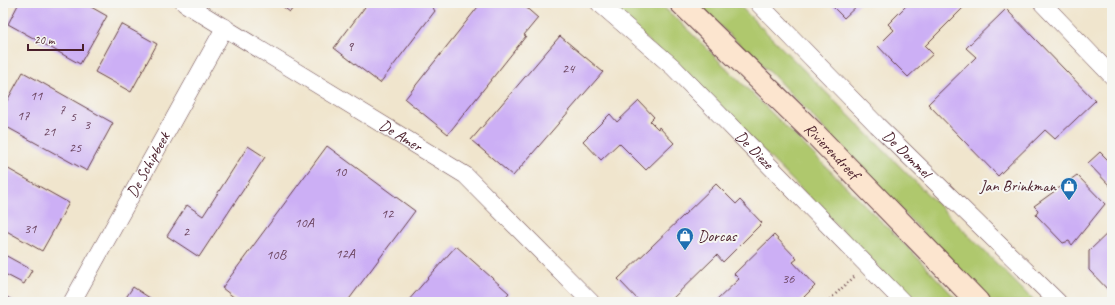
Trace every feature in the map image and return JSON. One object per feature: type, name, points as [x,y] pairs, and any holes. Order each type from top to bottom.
[{"type":"main road","name":"Rivierendreef","points":[[681,3],[815,134],[978,302]]},
{"type":"street","name":"De Amer","points":[[184,3],[465,175],[591,302]]},
{"type":"street","name":"De Dieze","points":[[599,3],[673,67],[903,302]]},
{"type":"street","name":"De Dommel","points":[[758,3],[877,125],[1058,302]]},
{"type":"street","points":[[1042,3],[1112,76]]},
{"type":"street","name":"De Schipbeek","points":[[72,302],[225,28]]},
{"type":"path","points":[[828,302],[867,265]]},
{"type":"green space","points":[[606,3],[659,3],[912,252],[959,302],[913,302],[707,94]]},
{"type":"green space","points":[[695,3],[737,3],[1035,302],[989,302],[772,74]]},
{"type":"building","points":[[19,3],[84,3],[107,16],[80,64],[8,24]]},
{"type":"building","points":[[278,3],[296,3],[290,12]]},
{"type":"building","points":[[368,3],[437,3],[433,8],[435,11],[380,83],[334,48]]},
{"type":"building","points":[[481,3],[523,3],[522,4],[538,18],[524,35],[526,36],[448,134],[405,99]]},
{"type":"building","points":[[829,3],[860,3],[844,18]]},
{"type":"building","points":[[909,3],[964,3],[966,5],[925,46],[933,54],[908,77],[890,61],[891,60],[878,46],[894,30],[888,24]]},
{"type":"building","points":[[1006,9],[1095,101],[1055,139],[1045,130],[998,176],[928,104],[976,57],[966,48]]},
{"type":"building","points":[[121,24],[157,44],[131,92],[95,72]]},
{"type":"building","points":[[560,36],[603,72],[513,176],[471,140]]},
{"type":"building","points":[[23,72],[113,123],[87,171],[3,125],[3,108]]},
{"type":"building","points":[[639,101],[654,117],[650,121],[658,129],[659,127],[674,143],[646,170],[619,143],[601,160],[583,141],[610,114],[617,122]]},
{"type":"building","points":[[248,146],[265,157],[199,257],[167,236],[187,205],[203,216]]},
{"type":"building","points":[[327,146],[415,211],[347,302],[240,302],[222,288]]},
{"type":"building","points":[[1100,152],[1112,164],[1112,188],[1088,163]]},
{"type":"building","points":[[3,166],[69,203],[42,251],[3,229]]},
{"type":"building","points":[[1077,175],[1105,204],[1072,245],[1069,241],[1063,243],[1036,215],[1038,210],[1034,206]]},
{"type":"building","points":[[716,184],[736,204],[740,200],[762,223],[723,262],[717,255],[669,302],[640,302],[618,279]]},
{"type":"building","points":[[1112,229],[1112,294],[1089,270],[1089,251]]},
{"type":"building","points":[[774,235],[797,259],[793,262],[815,286],[799,302],[715,302],[739,279],[734,274]]},
{"type":"building","points":[[456,246],[509,293],[501,302],[407,302]]},
{"type":"building","points":[[3,254],[32,270],[24,284],[3,273]]},
{"type":"building","points":[[133,287],[156,302],[123,302]]},
{"type":"building","points":[[3,295],[14,301],[14,302],[3,302]]},
{"type":"place","name":"Jan Brinkman","points":[[1069,201]]},
{"type":"place","name":"Dorcas","points":[[685,251]]}]
